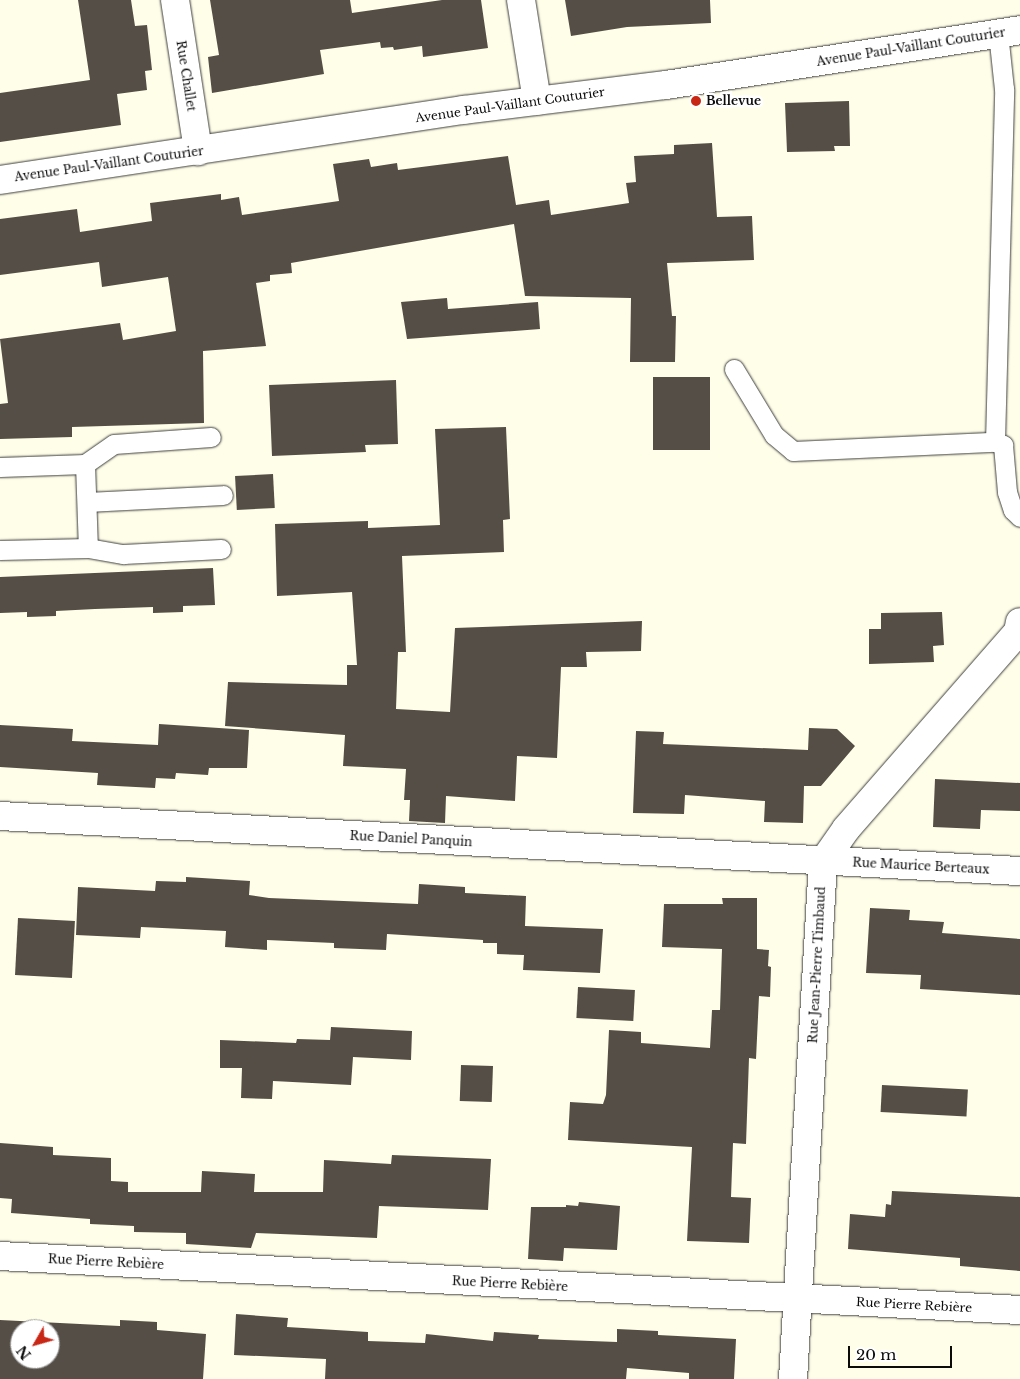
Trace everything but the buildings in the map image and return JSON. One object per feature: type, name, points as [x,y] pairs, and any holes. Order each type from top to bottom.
[{"type":"street","name":"Rue Challet","points":[[175,0],[198,151]]},
{"type":"street","points":[[521,0],[537,101]]},
{"type":"street","name":"Avenue Paul-Vaillant Couturier","points":[[0,180],[537,101],[666,84],[1009,31]]},
{"type":"street","points":[[823,862],[846,829],[1018,632],[1020,622]]},
{"type":"street","name":"Rue Daniel Panquin","points":[[0,816],[823,862]]},
{"type":"street","name":"Rue Maurice Berteaux","points":[[823,862],[1020,871]]},
{"type":"street","name":"Rue Jean-Pierre Timbaud","points":[[793,1379],[823,862]]},
{"type":"street","name":"Rue Pierre Rebière","points":[[0,1256],[1020,1310]]},
{"type":"lane","points":[[995,442],[1004,89],[1009,31]]},
{"type":"lane","points":[[734,369],[774,435],[792,451],[995,442],[1003,445],[1006,453],[1007,492],[1013,510],[1020,517]]},
{"type":"lane","points":[[0,467],[85,464],[114,444],[211,437]]},
{"type":"lane","points":[[85,464],[88,548]]},
{"type":"lane","points":[[87,502],[223,495]]},
{"type":"lane","points":[[0,550],[88,548],[123,554],[222,549]]},
{"type":"place","name":"Bellevue","points":[[696,101]]}]
